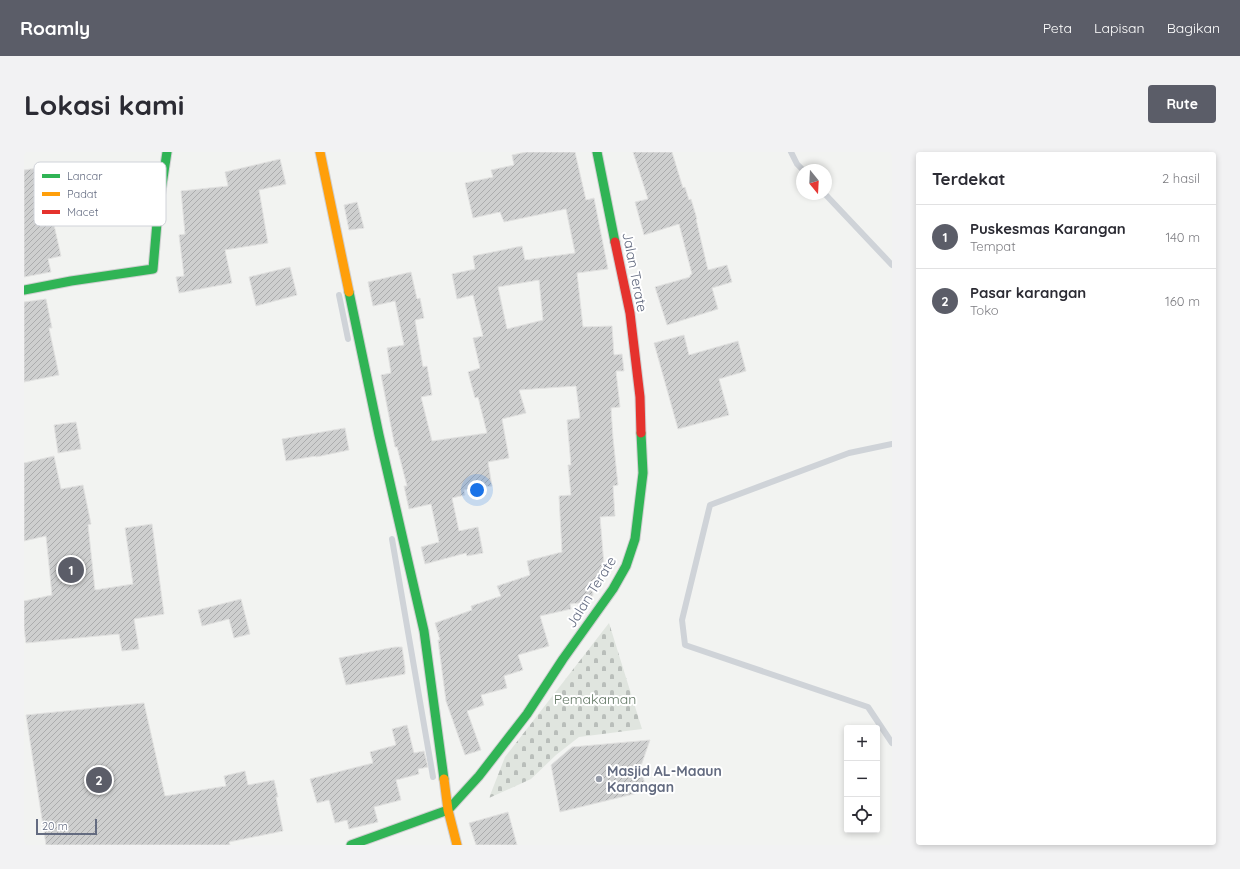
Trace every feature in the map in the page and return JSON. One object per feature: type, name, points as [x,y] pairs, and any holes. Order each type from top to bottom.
[{"type":"street","points":[[165,162],[167,152]]},
{"type":"street","points":[[320,152],[379,435],[424,631],[448,810],[457,845]]},
{"type":"street","name":"Jalan Terate","points":[[351,845],[448,810],[479,776],[527,714],[613,589],[626,566],[635,539],[643,473],[640,397],[630,313],[597,152]]},
{"type":"street","points":[[24,290],[71,281],[153,269],[157,226]]},
{"type":"green space","name":"Pemakaman","points":[[609,623],[642,729],[579,737],[556,755],[531,779],[489,798],[505,757]]},
{"type":"building","points":[[526,152],[575,152],[586,200],[594,198],[608,269],[577,273],[583,327],[612,326],[614,355],[622,354],[624,371],[616,371],[620,407],[611,408],[618,485],[613,486],[615,516],[600,517],[604,580],[592,581],[593,595],[588,602],[570,604],[571,609],[540,616],[549,646],[518,655],[523,670],[504,676],[507,688],[481,695],[484,705],[467,711],[481,750],[465,755],[446,701],[438,640],[440,640],[435,623],[472,610],[471,606],[501,596],[497,586],[530,575],[527,561],[562,552],[559,496],[571,495],[568,465],[571,465],[567,420],[580,418],[576,386],[519,390],[526,413],[502,419],[509,458],[488,462],[492,486],[464,490],[465,495],[452,498],[459,531],[478,527],[483,553],[467,556],[466,553],[425,564],[421,547],[439,542],[431,504],[409,509],[404,486],[407,486],[397,447],[395,447],[381,375],[391,373],[387,348],[404,345],[395,301],[373,306],[368,282],[411,272],[417,299],[420,298],[424,318],[415,320],[423,367],[427,366],[432,395],[421,397],[432,441],[487,433],[478,397],[475,398],[468,372],[480,368],[473,338],[483,336],[473,295],[457,299],[452,274],[475,269],[473,256],[522,246],[525,260],[575,253],[566,209],[504,222],[500,212],[473,218],[465,183],[493,177],[491,170],[514,165],[512,155]],"holes":[[[539,280],[543,320],[507,329],[498,287]]]},
{"type":"building","points":[[633,152],[672,152],[683,188],[685,187],[689,200],[691,199],[708,270],[727,265],[732,282],[712,288],[718,309],[667,325],[655,287],[690,277],[692,274],[679,224],[644,235],[635,202],[648,199]]},
{"type":"building","points":[[280,159],[286,184],[259,190],[268,243],[225,250],[232,283],[179,293],[176,277],[184,276],[179,235],[185,234],[181,191],[228,186],[225,172]]},
{"type":"building","points":[[34,169],[34,226],[54,226],[61,256],[48,259],[51,272],[24,277],[24,170]]},
{"type":"building","points":[[357,202],[364,228],[349,230],[344,205]]},
{"type":"building","points":[[290,267],[297,295],[256,306],[249,277]]},
{"type":"building","points":[[46,299],[52,328],[49,328],[59,375],[24,382],[24,302]]},
{"type":"building","points":[[684,335],[689,355],[738,341],[746,371],[719,379],[729,415],[678,429],[654,343]]},
{"type":"building","points":[[76,422],[81,449],[58,453],[54,425]]},
{"type":"building","points":[[345,428],[349,450],[316,457],[286,461],[282,439]]},
{"type":"building","points":[[54,456],[61,489],[83,485],[91,524],[88,525],[95,590],[133,584],[125,528],[152,524],[164,614],[134,619],[139,649],[122,651],[119,634],[26,643],[24,628],[24,601],[52,595],[46,536],[24,541],[24,463]]},
{"type":"building","points":[[241,599],[250,634],[234,638],[229,619],[202,626],[198,610]]},
{"type":"building","points":[[395,647],[402,647],[405,674],[346,685],[339,658]]},
{"type":"building","points":[[144,703],[165,796],[226,786],[224,776],[245,771],[248,785],[274,780],[283,831],[229,842],[230,845],[46,845],[26,715]]},
{"type":"building","points":[[407,725],[414,753],[424,751],[428,767],[418,769],[419,774],[396,780],[401,800],[374,807],[378,822],[349,829],[347,820],[335,823],[329,800],[317,803],[310,779],[373,763],[370,752],[396,745],[392,729]]},
{"type":"building","name":"Masjid AL-Maaun Karangan","points":[[650,740],[641,766],[646,791],[560,812],[551,765],[572,747]]},
{"type":"building","points":[[508,812],[517,845],[476,845],[469,823]]},
{"type":"waterway","points":[[791,152],[797,164]]},
{"type":"waterway","points":[[831,200],[892,265]]},
{"type":"waterway","points":[[339,295],[348,339]]},
{"type":"waterway","points":[[892,444],[849,453],[710,505],[682,620],[685,645],[868,707],[892,743]]},
{"type":"waterway","points":[[392,539],[433,777]]},
{"type":"traffic: fast","points":[[165,162],[167,152]]},
{"type":"traffic: fast","points":[[597,152],[615,242]]},
{"type":"traffic: fast","points":[[24,290],[71,281],[153,269],[157,226]]},
{"type":"traffic: fast","points":[[349,292],[379,435],[424,631],[444,779]]},
{"type":"traffic: fast","points":[[351,845],[448,810],[479,776],[527,714],[563,659],[613,589],[626,566],[635,539],[643,473],[641,433]]},
{"type":"traffic: slow","points":[[320,152],[349,292]]},
{"type":"traffic: slow","points":[[444,779],[448,810],[457,845]]},
{"type":"traffic: jam","points":[[615,242],[630,313],[640,397],[641,433]]},
{"type":"place","name":"Puskesmas Karangan","points":[[71,570]]},
{"type":"place","name":"Masjid AL-Maaun Karangan","points":[[599,779]]},
{"type":"place","name":"Pasar karangan","points":[[99,780]]}]
